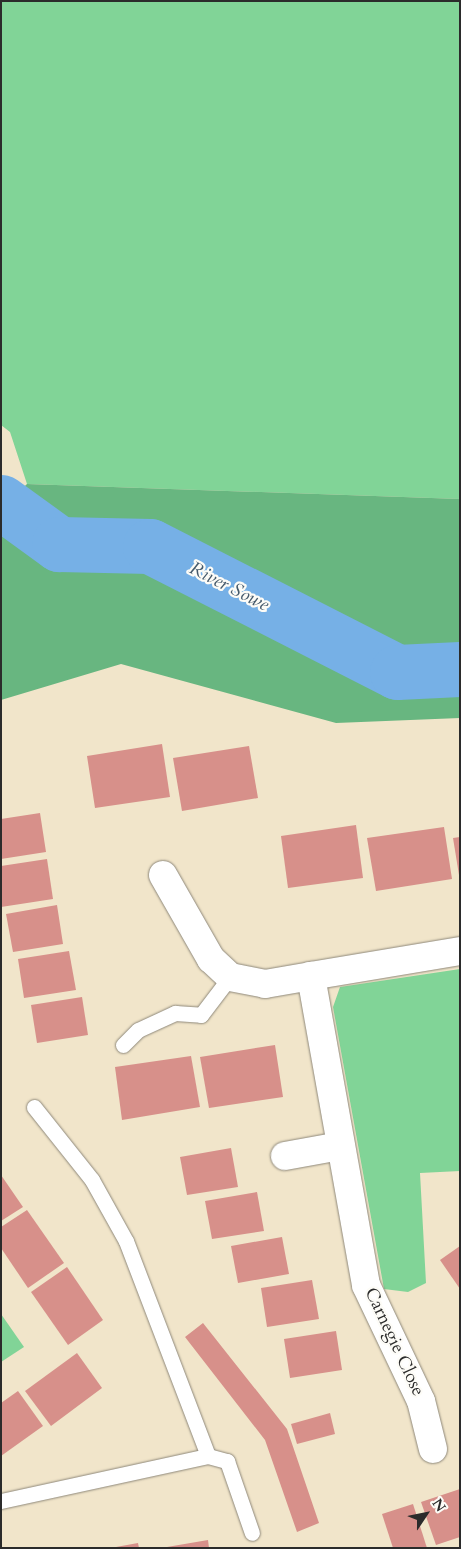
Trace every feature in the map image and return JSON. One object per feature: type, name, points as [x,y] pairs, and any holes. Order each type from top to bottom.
[{"type":"street","points":[[163,875],[211,959],[230,977],[265,984],[460,951]]},
{"type":"street","name":"Carnegie Close","points":[[311,976],[340,1146],[369,1295],[422,1401],[433,1450]]},
{"type":"street","points":[[285,1156],[340,1146]]},
{"type":"lane","points":[[123,1045],[138,1030],[175,1012],[201,1015],[230,977]]},
{"type":"lane","points":[[34,1107],[92,1180],[126,1241],[208,1456]]},
{"type":"lane","points":[[1,1501],[208,1456],[226,1460],[252,1534]]},
{"type":"green space","points":[[1,1],[460,1],[460,499],[27,484],[10,432],[1,425]]},
{"type":"green space","points":[[27,484],[460,499],[460,718],[336,723],[121,664],[1,700],[1,509]]},
{"type":"green space","points":[[460,969],[460,1171],[420,1173],[426,1283],[408,1292],[384,1289],[333,1007],[340,987]]},
{"type":"green space","points":[[1,1314],[24,1347],[1,1362]]},
{"type":"building","points":[[162,744],[170,797],[95,808],[87,756]]},
{"type":"building","points":[[249,746],[258,798],[182,811],[173,758]]},
{"type":"building","points":[[40,813],[46,852],[1,859],[1,819]]},
{"type":"building","points":[[356,825],[363,878],[288,888],[281,836]]},
{"type":"building","points":[[444,827],[452,879],[376,891],[367,838]]},
{"type":"building","points":[[460,837],[460,875],[459,875],[453,838]]},
{"type":"building","points":[[47,859],[53,899],[1,907],[1,866]]},
{"type":"building","points":[[57,905],[63,944],[13,952],[6,914]]},
{"type":"building","points":[[69,951],[76,990],[24,998],[18,959]]},
{"type":"building","points":[[82,997],[88,1035],[37,1043],[31,1005]]},
{"type":"building","points":[[275,1045],[283,1097],[209,1108],[200,1057]]},
{"type":"building","points":[[191,1056],[200,1107],[122,1120],[115,1067]]},
{"type":"building","points":[[231,1148],[238,1187],[187,1195],[180,1157]]},
{"type":"building","points":[[1,1175],[23,1207],[1,1221]]},
{"type":"building","points":[[257,1192],[264,1231],[212,1239],[205,1201]]},
{"type":"building","points":[[27,1210],[64,1263],[28,1288],[1,1248],[1,1227]]},
{"type":"building","points":[[282,1237],[289,1274],[238,1283],[231,1246]]},
{"type":"building","points":[[460,1246],[460,1289],[440,1260]]},
{"type":"building","points":[[67,1267],[103,1320],[68,1345],[31,1292]]},
{"type":"building","points":[[312,1280],[319,1319],[267,1327],[261,1288]]},
{"type":"building","points":[[203,1323],[287,1429],[319,1523],[297,1532],[265,1440],[185,1337]]},
{"type":"building","points":[[336,1331],[342,1370],[290,1378],[284,1339]]},
{"type":"building","points":[[77,1353],[102,1388],[51,1426],[25,1391]]},
{"type":"building","points":[[18,1391],[43,1426],[1,1456],[1,1403]]},
{"type":"building","points":[[330,1413],[335,1434],[297,1444],[291,1424]]},
{"type":"building","points":[[460,1489],[460,1537],[436,1545],[421,1502]]},
{"type":"building","points":[[413,1504],[427,1548],[393,1548],[382,1514]]},
{"type":"building","points":[[208,1540],[209,1548],[167,1548],[167,1547]]},
{"type":"building","points":[[138,1543],[139,1548],[116,1548],[116,1547]]},
{"type":"waterway","name":"River Sowe","points":[[1,502],[59,544],[150,546],[397,672],[460,669]]}]
